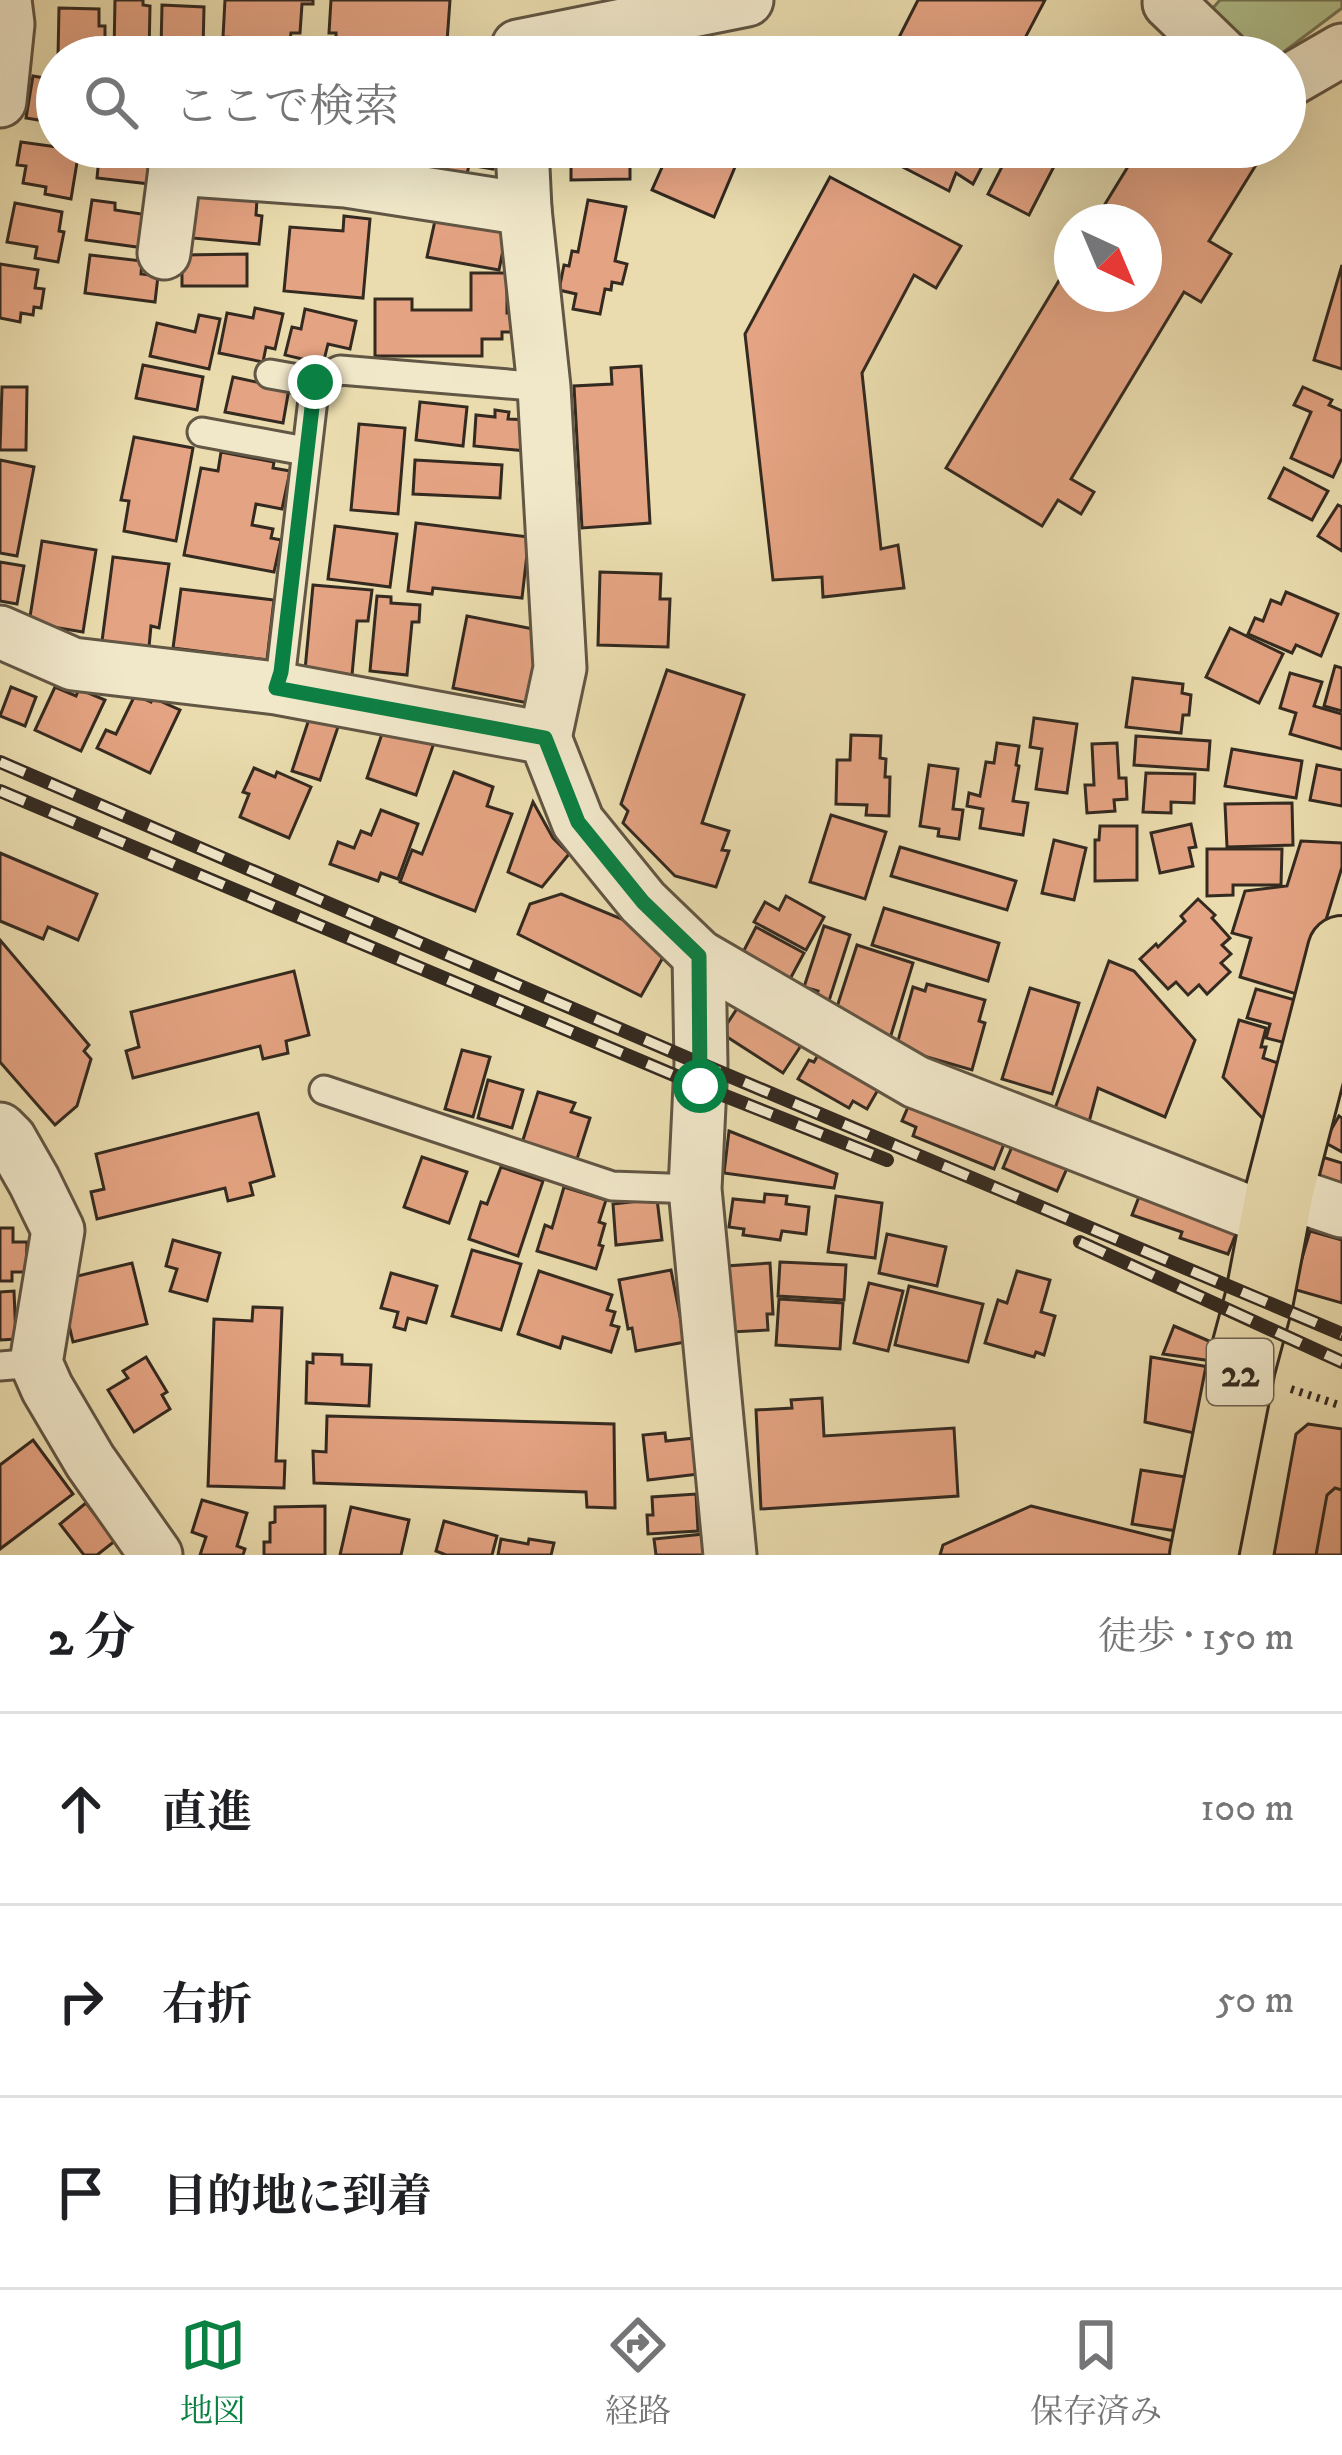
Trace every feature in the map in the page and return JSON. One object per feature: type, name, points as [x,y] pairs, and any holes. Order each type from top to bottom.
[{"type":"main road","name":"22","points":[[1204,1555],[1276,1205],[1342,950]]},
{"type":"street","points":[[0,101],[8,24],[5,0]]},
{"type":"street","points":[[518,34],[748,0]]},
{"type":"street","points":[[1172,0],[1169,3],[1203,36]]},
{"type":"street","points":[[1306,70],[1342,50]]},
{"type":"street","points":[[164,253],[175,168]]},
{"type":"street","points":[[250,168],[525,209]]},
{"type":"street","points":[[523,168],[544,387],[560,668],[545,738],[578,822],[643,902],[699,956],[916,1082],[1276,1205],[1342,1211]]},
{"type":"street","points":[[0,632],[73,664],[276,688],[545,738]]},
{"type":"street","points":[[699,956],[701,1064],[695,1189],[730,1555]]},
{"type":"street","points":[[0,1129],[10,1139],[58,1230],[18,1365],[47,1388],[148,1553]]},
{"type":"lane","points":[[270,374],[315,382],[340,370],[544,387]]},
{"type":"lane","points":[[276,688],[315,382]]},
{"type":"lane","points":[[202,432],[305,451]]},
{"type":"lane","points":[[324,1090],[612,1186],[695,1189]]},
{"type":"path","points":[[1286,1410],[1290,1389],[1342,1406]]},
{"type":"green space","points":[[1220,0],[1342,0],[1342,8],[1305,36],[1231,36],[1212,9]]},
{"type":"building","points":[[115,0],[143,0],[143,5],[150,6],[149,36],[114,36]]},
{"type":"building","points":[[225,0],[313,0],[313,4],[302,4],[300,33],[223,36]]},
{"type":"building","points":[[331,0],[450,0],[447,36],[329,33]]},
{"type":"building","points":[[918,0],[1045,0],[1026,36],[900,36]]},
{"type":"building","points":[[162,5],[204,7],[203,36],[161,36]]},
{"type":"building","points":[[59,8],[99,9],[99,26],[105,26],[105,36],[58,36]]},
{"type":"building","points":[[33,76],[36,76],[36,120],[26,118]]},
{"type":"building","points":[[21,142],[36,144],[36,168],[76,168],[71,199],[23,183],[26,166],[17,165]]},
{"type":"building","points":[[98,168],[152,168],[150,184],[97,178]]},
{"type":"building","points":[[430,168],[468,168],[466,179],[429,173]]},
{"type":"building","points":[[571,168],[630,168],[630,179],[571,180]]},
{"type":"building","points":[[662,168],[735,168],[714,217],[652,190]]},
{"type":"building","points":[[905,168],[981,168],[973,184],[956,173],[949,191]]},
{"type":"building","points":[[1001,168],[1053,168],[1029,215],[988,194]]},
{"type":"building","points":[[1127,168],[1254,168],[1209,241],[1231,254],[1201,302],[1184,292],[1071,479],[1094,492],[1081,514],[1058,500],[1042,526],[946,468],[1054,289],[1054,312],[1162,312],[1162,204],[1105,204]]},
{"type":"building","points":[[830,177],[961,246],[936,288],[914,275],[862,373],[881,549],[898,545],[904,588],[823,597],[822,577],[773,580],[745,334]]},
{"type":"building","points":[[196,193],[257,199],[256,215],[262,216],[259,244],[192,238]]},
{"type":"building","points":[[92,200],[115,203],[115,210],[148,215],[144,248],[86,240]]},
{"type":"building","points":[[588,200],[626,207],[615,261],[627,264],[622,284],[612,282],[611,290],[605,289],[600,314],[573,309],[576,294],[559,290],[564,265],[569,266],[572,251],[578,252]]},
{"type":"building","points":[[15,203],[62,212],[58,262],[35,258],[37,247],[7,242]]},
{"type":"building","points":[[344,216],[370,219],[363,298],[284,291],[290,227],[343,231]]},
{"type":"building","points":[[436,216],[507,230],[499,270],[427,257]]},
{"type":"building","points":[[247,254],[247,286],[182,286],[182,255]]},
{"type":"building","points":[[90,255],[142,261],[141,274],[158,276],[155,302],[85,293]]},
{"type":"building","points":[[0,264],[38,270],[35,288],[44,289],[41,308],[34,307],[33,315],[21,313],[20,322],[0,318]]},
{"type":"building","points":[[1342,265],[1342,369],[1314,360]]},
{"type":"building","points":[[471,273],[507,273],[507,313],[513,313],[513,332],[502,332],[502,339],[482,339],[482,356],[375,356],[375,299],[412,299],[412,310],[471,310]]},
{"type":"building","points":[[255,308],[283,314],[275,349],[266,347],[263,362],[219,353],[227,313],[253,318]]},
{"type":"building","points":[[305,309],[356,321],[350,349],[328,344],[323,364],[285,355],[292,327],[301,329]]},
{"type":"building","points":[[199,315],[220,319],[209,369],[150,356],[157,323],[195,332]]},
{"type":"building","points":[[143,365],[203,377],[197,410],[136,398]]},
{"type":"building","points":[[641,366],[650,523],[582,528],[574,386],[612,384],[611,368]]},
{"type":"building","points":[[233,377],[289,389],[283,423],[225,412]]},
{"type":"building","points":[[2,387],[27,387],[26,450],[0,450]]},
{"type":"building","points":[[1303,387],[1332,400],[1329,405],[1342,411],[1342,458],[1333,477],[1291,458],[1311,412],[1294,405]]},
{"type":"building","points":[[420,402],[467,407],[463,446],[416,440]]},
{"type":"building","points":[[495,410],[509,412],[508,419],[530,420],[527,451],[474,446],[476,415],[495,417]]},
{"type":"building","points":[[359,424],[405,428],[398,514],[351,510]]},
{"type":"building","points":[[134,437],[193,448],[176,541],[124,531],[129,501],[121,500]]},
{"type":"building","points":[[221,452],[274,462],[273,468],[290,471],[282,509],[256,504],[252,525],[273,529],[271,538],[281,540],[274,572],[184,555],[201,468],[218,471]]},
{"type":"building","points":[[0,460],[34,467],[17,556],[0,553]]},
{"type":"building","points":[[415,460],[502,465],[500,498],[413,494]]},
{"type":"building","points":[[1284,468],[1328,491],[1312,520],[1269,498]]},
{"type":"building","points":[[1338,505],[1342,507],[1342,551],[1318,536]]},
{"type":"building","points":[[416,523],[529,537],[522,598],[433,588],[432,594],[408,591]]},
{"type":"building","points":[[335,526],[397,534],[390,587],[328,579]]},
{"type":"building","points":[[42,541],[96,550],[83,632],[29,623]]},
{"type":"building","points":[[113,557],[169,564],[159,628],[151,626],[149,647],[102,641]]},
{"type":"building","points":[[0,562],[24,566],[17,604],[0,601]]},
{"type":"building","points":[[600,572],[661,574],[660,599],[670,599],[668,647],[598,645]]},
{"type":"building","points":[[313,585],[372,590],[368,621],[357,621],[352,675],[305,670]]},
{"type":"building","points":[[181,589],[274,600],[267,660],[173,648]]},
{"type":"building","points":[[1286,592],[1338,614],[1321,656],[1296,645],[1292,653],[1248,634],[1255,618],[1263,621],[1271,600],[1281,604]]},
{"type":"building","points":[[377,596],[391,597],[391,603],[420,605],[419,622],[412,622],[407,675],[370,671]]},
{"type":"building","points":[[467,616],[543,631],[528,703],[453,688]]},
{"type":"building","points":[[1230,628],[1283,654],[1259,703],[1206,677]]},
{"type":"building","points":[[1335,666],[1342,668],[1342,711],[1324,706]]},
{"type":"building","points":[[667,670],[744,695],[702,823],[729,831],[722,850],[729,851],[716,887],[675,876],[623,823],[628,811],[621,804]]},
{"type":"building","points":[[1290,673],[1322,682],[1314,706],[1342,714],[1342,749],[1290,734],[1296,713],[1280,708]]},
{"type":"building","points":[[1133,678],[1183,684],[1182,693],[1191,695],[1181,733],[1126,727]]},
{"type":"building","points":[[11,687],[36,697],[25,726],[0,716]]},
{"type":"building","points":[[55,687],[76,696],[79,689],[105,700],[81,751],[35,730]]},
{"type":"building","points":[[135,695],[180,710],[150,773],[97,748],[106,730],[116,734]]},
{"type":"building","points":[[310,716],[339,724],[320,780],[292,771]]},
{"type":"building","points":[[1034,718],[1077,724],[1067,793],[1036,789],[1042,749],[1030,747]]},
{"type":"building","points":[[385,725],[434,743],[416,795],[367,778]]},
{"type":"building","points":[[851,735],[881,736],[880,758],[886,759],[885,777],[890,777],[889,816],[866,815],[867,805],[836,804],[837,760],[850,760]]},
{"type":"building","points":[[1136,736],[1210,741],[1208,770],[1134,765]]},
{"type":"building","points":[[997,743],[1019,746],[1013,801],[1028,803],[1023,835],[980,828],[983,809],[967,806],[969,793],[980,796],[986,762],[994,763]]},
{"type":"building","points":[[1117,743],[1119,778],[1126,778],[1127,799],[1114,800],[1115,811],[1087,813],[1085,785],[1094,785],[1092,744]]},
{"type":"building","points":[[1232,749],[1302,761],[1296,798],[1225,786]]},
{"type":"building","points":[[929,765],[958,769],[953,809],[963,810],[959,839],[938,836],[939,829],[920,826]]},
{"type":"building","points":[[1317,765],[1342,770],[1342,806],[1310,800]]},
{"type":"building","points":[[254,768],[311,787],[289,838],[240,817],[249,794],[243,792]]},
{"type":"building","points":[[454,772],[493,787],[487,806],[512,814],[475,911],[400,882],[412,850],[422,854]]},
{"type":"building","points":[[1146,773],[1195,774],[1194,803],[1171,802],[1171,813],[1143,812]]},
{"type":"building","points":[[533,802],[553,838],[569,854],[542,887],[508,872]]},
{"type":"building","points":[[1292,803],[1293,845],[1227,847],[1225,804]]},
{"type":"building","points":[[381,810],[418,824],[398,879],[381,873],[378,881],[330,864],[338,842],[354,848],[361,831],[371,835]]},
{"type":"building","points":[[831,815],[886,832],[865,899],[810,882]]},
{"type":"building","points":[[1191,824],[1196,847],[1189,848],[1193,866],[1160,873],[1151,833]]},
{"type":"building","points":[[1100,826],[1137,826],[1137,880],[1095,881],[1095,840],[1099,840]]},
{"type":"building","points":[[1054,840],[1086,848],[1074,900],[1042,893]]},
{"type":"building","points":[[1301,841],[1342,843],[1342,867],[1303,996],[1240,977],[1251,938],[1232,933],[1245,891],[1287,886]]},
{"type":"building","points":[[900,847],[1016,881],[1007,910],[891,876]]},
{"type":"building","points":[[1207,849],[1282,849],[1281,885],[1233,885],[1233,895],[1207,896]]},
{"type":"building","points":[[0,853],[97,894],[78,940],[48,927],[43,939],[0,921]]},
{"type":"building","points":[[561,894],[629,922],[666,952],[641,996],[518,934],[530,904]]},
{"type":"building","points":[[786,896],[824,917],[806,950],[754,922],[765,902],[779,910]]},
{"type":"building","points":[[1198,899],[1230,938],[1222,945],[1231,954],[1221,963],[1230,972],[1207,994],[1199,985],[1188,995],[1176,982],[1168,989],[1140,959],[1185,921],[1181,916]]},
{"type":"building","points":[[884,908],[999,943],[988,981],[872,945]]},
{"type":"building","points":[[824,926],[850,935],[828,1004],[815,999],[818,991],[804,987]]},
{"type":"building","points":[[756,927],[804,953],[789,981],[741,956]]},
{"type":"building","points":[[0,940],[89,1045],[84,1051],[91,1059],[77,1106],[55,1125],[0,1062]]},
{"type":"building","points":[[857,945],[913,963],[888,1045],[835,1013]]},
{"type":"building","points":[[1109,961],[1134,971],[1195,1040],[1165,1117],[1098,1088],[1089,1122],[1054,1111]]},
{"type":"building","points":[[294,971],[309,1035],[286,1041],[288,1053],[263,1059],[260,1046],[133,1078],[126,1051],[139,1047],[131,1012]]},
{"type":"building","points":[[927,984],[985,1000],[979,1021],[985,1023],[972,1070],[896,1048],[913,987],[925,991]]},
{"type":"building","points":[[1030,988],[1079,1003],[1052,1094],[1002,1079]]},
{"type":"building","points":[[1256,989],[1302,1002],[1290,1044],[1266,1038],[1270,1024],[1247,1018]]},
{"type":"building","points":[[744,998],[806,1038],[783,1073],[721,1033]]},
{"type":"building","points":[[1239,1020],[1266,1028],[1263,1058],[1281,1064],[1267,1123],[1223,1077]]},
{"type":"building","points":[[823,1046],[883,1081],[867,1109],[853,1101],[849,1108],[798,1079]]},
{"type":"building","points":[[462,1050],[490,1057],[473,1117],[445,1109]]},
{"type":"building","points":[[488,1080],[523,1090],[512,1128],[478,1118]]},
{"type":"building","points":[[538,1092],[575,1103],[571,1112],[590,1118],[577,1159],[522,1143]]},
{"type":"building","points":[[911,1100],[1006,1139],[994,1169],[913,1136],[916,1127],[902,1121]]},
{"type":"building","points":[[258,1113],[274,1176],[250,1183],[253,1195],[228,1201],[225,1188],[97,1219],[91,1192],[104,1189],[96,1154]]},
{"type":"building","points":[[1342,1118],[1342,1152],[1324,1142]]},
{"type":"building","points":[[729,1131],[837,1174],[834,1188],[724,1173]]},
{"type":"building","points":[[1014,1142],[1068,1166],[1057,1191],[1003,1168]]},
{"type":"building","points":[[1319,1156],[1342,1163],[1342,1204],[1309,1193]]},
{"type":"building","points":[[422,1157],[467,1172],[449,1223],[404,1207]]},
{"type":"building","points":[[501,1167],[543,1181],[518,1256],[469,1239],[481,1202],[487,1204]]},
{"type":"building","points":[[564,1187],[606,1200],[599,1222],[605,1224],[596,1269],[537,1251],[545,1225],[552,1228]]},
{"type":"building","points":[[1142,1189],[1240,1223],[1228,1254],[1132,1215]]},
{"type":"building","points":[[765,1194],[787,1196],[786,1204],[809,1207],[806,1234],[782,1231],[780,1240],[743,1235],[744,1229],[729,1227],[733,1199],[764,1202]]},
{"type":"building","points":[[836,1196],[882,1203],[875,1258],[828,1252]]},
{"type":"building","points":[[657,1199],[662,1240],[616,1245],[613,1204]]},
{"type":"building","points":[[0,1228],[13,1228],[13,1242],[27,1242],[26,1272],[12,1272],[12,1281],[0,1281]]},
{"type":"building","points":[[1310,1231],[1342,1240],[1342,1303],[1293,1289]]},
{"type":"building","points":[[887,1234],[946,1247],[937,1286],[879,1273]]},
{"type":"building","points":[[173,1240],[220,1253],[207,1301],[170,1291],[177,1269],[166,1266]]},
{"type":"building","points":[[472,1250],[521,1264],[501,1330],[452,1316]]},
{"type":"building","points":[[780,1262],[846,1265],[844,1300],[778,1296]]},
{"type":"building","points":[[132,1263],[147,1324],[73,1342],[65,1308],[71,1307],[65,1279]]},
{"type":"building","points":[[770,1263],[773,1314],[767,1314],[768,1330],[731,1332],[726,1266]]},
{"type":"building","points":[[671,1270],[685,1342],[636,1351],[619,1280]]},
{"type":"building","points":[[539,1271],[612,1295],[607,1310],[615,1312],[611,1325],[619,1327],[611,1352],[563,1337],[560,1348],[518,1334]]},
{"type":"building","points":[[1017,1271],[1050,1280],[1041,1312],[1055,1316],[1044,1355],[1036,1352],[1034,1357],[985,1343],[998,1300],[1007,1303]]},
{"type":"building","points":[[391,1273],[437,1286],[426,1323],[408,1318],[405,1330],[394,1327],[398,1312],[381,1308]]},
{"type":"building","points":[[869,1283],[903,1291],[888,1351],[854,1343]]},
{"type":"building","points":[[909,1286],[983,1304],[968,1362],[895,1345]]},
{"type":"building","points":[[14,1291],[16,1339],[0,1340],[0,1292]]},
{"type":"building","points":[[779,1299],[843,1303],[840,1349],[776,1345]]},
{"type":"building","points":[[253,1307],[282,1308],[276,1461],[285,1461],[284,1488],[208,1486],[214,1319],[252,1321]]},
{"type":"building","points":[[1174,1326],[1216,1344],[1212,1361],[1163,1354]]},
{"type":"building","points":[[313,1354],[342,1355],[342,1364],[371,1365],[369,1406],[306,1403],[307,1362],[313,1363]]},
{"type":"building","points":[[146,1357],[167,1392],[162,1395],[170,1409],[134,1432],[108,1390],[128,1378],[123,1371]]},
{"type":"building","points":[[1151,1357],[1209,1367],[1194,1433],[1145,1422]]},
{"type":"building","points":[[822,1398],[824,1436],[954,1428],[958,1496],[761,1509],[756,1410],[792,1408],[791,1400]]},
{"type":"building","points":[[327,1416],[614,1424],[615,1508],[587,1507],[586,1492],[314,1483],[313,1451],[326,1452]]},
{"type":"building","points":[[1308,1424],[1342,1429],[1342,1555],[1274,1555],[1296,1434]]},
{"type":"building","points":[[665,1433],[666,1441],[695,1438],[699,1474],[648,1480],[643,1435]]},
{"type":"building","points":[[33,1440],[73,1494],[0,1549],[0,1465]]},
{"type":"building","points":[[1141,1470],[1192,1478],[1183,1532],[1132,1524]]},
{"type":"building","points":[[1335,1488],[1342,1490],[1342,1555],[1316,1555],[1327,1495]]},
{"type":"building","points":[[696,1494],[698,1531],[648,1534],[652,1497]]},
{"type":"building","points":[[202,1500],[247,1513],[237,1546],[245,1549],[243,1555],[200,1555],[206,1537],[192,1532]]},
{"type":"building","points":[[86,1503],[115,1541],[97,1555],[84,1555],[60,1524]]},
{"type":"building","points":[[325,1506],[325,1555],[264,1555],[275,1507]]},
{"type":"building","points":[[1031,1506],[1177,1542],[1174,1555],[940,1555],[943,1545]]},
{"type":"building","points":[[351,1507],[409,1520],[401,1555],[340,1555]]},
{"type":"building","points":[[444,1521],[497,1536],[492,1555],[436,1551]]},
{"type":"building","points":[[704,1534],[706,1555],[656,1555],[654,1539]]},
{"type":"building","points":[[501,1539],[554,1543],[551,1555],[498,1555]]},
{"type":"railway","points":[[0,762],[1342,1334]]},
{"type":"railway","points":[[0,791],[887,1160]]},
{"type":"railway","points":[[1080,1242],[1342,1362]]},
{"type":"route","points":[[315,382],[276,688],[545,738],[578,822],[643,902],[699,956],[700,1086]]}]
